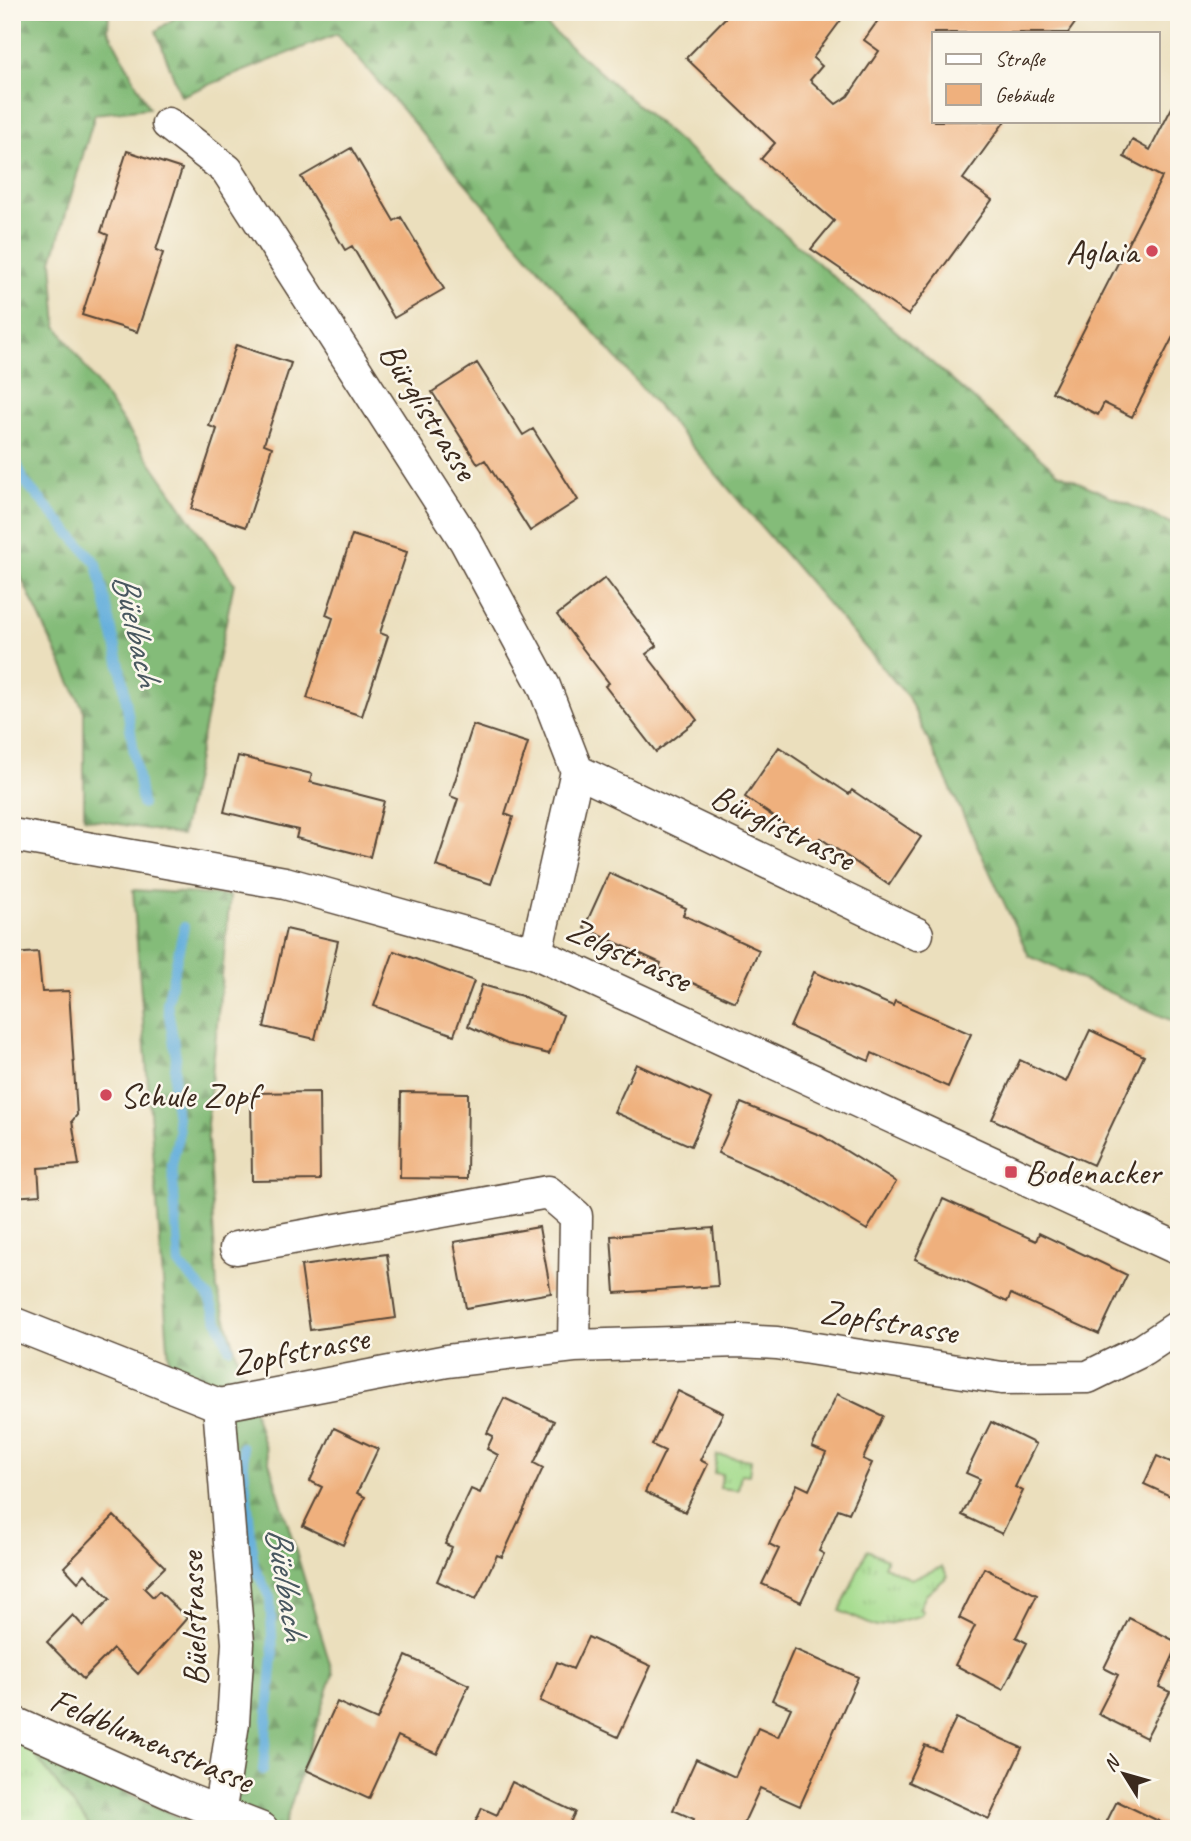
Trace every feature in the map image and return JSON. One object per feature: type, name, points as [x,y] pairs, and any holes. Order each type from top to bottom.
[{"type":"street","name":"Bürglistrasse","points":[[169,124],[227,170],[466,540],[544,686],[577,771],[917,934]]},
{"type":"street","points":[[536,953],[577,771]]},
{"type":"street","name":"Zelgstrasse","points":[[12,835],[285,883],[536,953],[1179,1249]]},
{"type":"street","points":[[236,1248],[548,1192],[576,1216],[574,1346]]},
{"type":"street","name":"Zopfstrasse","points":[[12,1323],[219,1405],[449,1360],[574,1346],[740,1341],[777,1343],[1002,1378],[1088,1377],[1143,1350],[1179,1326]]},
{"type":"street","name":"Büelstrasse","points":[[219,1405],[238,1643],[233,1723],[219,1820]]},
{"type":"street","name":"Feldblumenstrasse","points":[[12,1722],[175,1795],[219,1820],[262,1829]]},
{"type":"green space","points":[[12,12],[109,12],[108,30],[149,108],[95,114],[52,261],[57,326],[234,583],[182,835],[84,818],[84,711],[12,558]]},
{"type":"green space","points":[[183,12],[531,12],[1058,473],[1179,527],[1179,1024],[1029,956],[908,697],[337,34],[181,96],[156,31]]},
{"type":"green space","points":[[133,890],[230,896],[207,1124],[217,1289],[333,1674],[283,1829],[232,1829],[256,1668],[219,1405],[171,1386]]},
{"type":"green space","points":[[717,1455],[751,1460],[749,1475],[741,1474],[738,1490],[720,1488],[722,1474],[714,1473]]},
{"type":"green space","points":[[867,1550],[887,1559],[884,1566],[911,1579],[942,1567],[948,1576],[926,1595],[919,1609],[923,1611],[920,1616],[876,1627],[840,1611]]},
{"type":"green space","points":[[12,1739],[27,1745],[12,1746]]},
{"type":"green space","points":[[27,1745],[92,1829],[12,1829],[12,1746]]},
{"type":"green space","points":[[27,1745],[203,1829],[92,1829]]},
{"type":"building","points":[[731,12],[847,12],[813,58],[822,66],[810,80],[836,104],[848,96],[879,51],[864,40],[884,12],[1083,12],[1069,32],[932,32],[932,122],[1004,122],[963,179],[992,200],[908,315],[811,249],[834,221],[761,159],[775,143],[686,58]]},
{"type":"building","name":"Aglaia","points":[[1179,94],[1179,325],[1132,417],[1104,403],[1098,415],[1052,392],[1162,177],[1124,157],[1132,140],[1150,150]]},
{"type":"building","points":[[351,148],[394,221],[401,217],[444,289],[394,318],[352,246],[345,250],[301,177]]},
{"type":"building","points":[[127,151],[182,169],[156,250],[163,253],[137,332],[82,315],[108,235],[101,232]]},
{"type":"building","points":[[236,345],[291,363],[264,444],[272,447],[246,527],[191,509],[217,429],[209,426]]},
{"type":"building","points":[[477,363],[523,435],[533,429],[578,500],[530,531],[485,460],[478,464],[432,392]]},
{"type":"building","points":[[352,535],[407,552],[380,633],[388,636],[362,716],[307,698],[333,618],[326,615]]},
{"type":"building","points":[[605,578],[657,646],[646,654],[697,720],[656,752],[605,686],[609,683],[557,615]]},
{"type":"building","points":[[473,725],[528,743],[505,814],[513,817],[491,884],[436,866],[458,799],[450,796]]},
{"type":"building","points":[[779,747],[849,794],[852,790],[921,837],[889,885],[820,838],[815,845],[745,797]]},
{"type":"building","points":[[238,756],[312,774],[310,782],[384,801],[370,857],[296,838],[298,830],[224,812]]},
{"type":"building","points":[[609,873],[686,908],[683,915],[759,950],[735,1002],[659,968],[661,963],[584,928]]},
{"type":"building","points":[[286,929],[338,941],[315,1039],[264,1027]]},
{"type":"building","points":[[394,951],[474,981],[454,1035],[374,1006]]},
{"type":"building","points":[[38,952],[42,992],[69,991],[77,1115],[72,1121],[79,1165],[38,1168],[40,1195],[12,1197],[12,954]]},
{"type":"building","points":[[814,972],[893,1006],[895,1001],[971,1034],[948,1087],[872,1053],[869,1061],[790,1027]]},
{"type":"building","points":[[482,985],[522,996],[563,1015],[549,1054],[507,1044],[468,1026]]},
{"type":"building","points":[[1090,1030],[1144,1056],[1093,1165],[992,1119],[1020,1060],[1066,1082]]},
{"type":"building","points":[[636,1064],[712,1099],[691,1146],[614,1112]]},
{"type":"building","points":[[319,1092],[320,1180],[252,1181],[251,1093]]},
{"type":"building","points":[[401,1092],[468,1093],[467,1179],[400,1178]]},
{"type":"building","points":[[741,1103],[822,1136],[896,1182],[867,1230],[794,1186],[718,1153]]},
{"type":"building","points":[[943,1199],[1036,1241],[1039,1233],[1127,1275],[1099,1334],[1011,1294],[1007,1302],[915,1259]]},
{"type":"building","points":[[539,1227],[551,1293],[466,1308],[454,1242]]},
{"type":"building","points":[[713,1228],[718,1286],[615,1293],[611,1236]]},
{"type":"building","points":[[387,1254],[396,1318],[310,1330],[301,1266]]},
{"type":"building","points":[[678,1391],[723,1413],[700,1460],[708,1464],[685,1512],[645,1492],[665,1451],[652,1445]]},
{"type":"building","points":[[837,1394],[883,1416],[863,1459],[872,1463],[849,1513],[838,1509],[819,1551],[824,1554],[801,1602],[762,1584],[779,1549],[769,1544],[797,1484],[809,1490],[826,1453],[812,1447]]},
{"type":"building","points":[[504,1398],[554,1421],[534,1463],[543,1468],[502,1557],[497,1555],[476,1599],[437,1581],[452,1547],[445,1544],[471,1489],[480,1493],[498,1455],[487,1449],[493,1436],[487,1433]]},
{"type":"building","points":[[991,1422],[1036,1444],[1015,1487],[1023,1491],[1002,1534],[962,1515],[980,1479],[966,1473]]},
{"type":"building","points":[[334,1428],[378,1449],[357,1493],[365,1497],[343,1545],[303,1526],[322,1487],[310,1481]]},
{"type":"building","points":[[1179,1455],[1179,1500],[1144,1484],[1157,1456],[1175,1464]]},
{"type":"building","points":[[114,1516],[165,1567],[144,1588],[153,1597],[159,1591],[187,1618],[138,1674],[113,1649],[83,1679],[47,1642],[73,1615],[83,1626],[110,1599],[85,1574],[78,1582],[64,1567]]},
{"type":"building","points":[[984,1568],[1037,1595],[1016,1637],[1027,1643],[1003,1690],[955,1665],[975,1626],[959,1618]]},
{"type":"building","points":[[1129,1618],[1179,1643],[1159,1687],[1170,1692],[1146,1738],[1098,1714],[1118,1675],[1104,1668]]},
{"type":"building","points":[[588,1637],[651,1666],[618,1737],[540,1701],[557,1662],[573,1669]]},
{"type":"building","points":[[794,1649],[858,1677],[800,1806],[760,1788],[741,1829],[689,1829],[694,1819],[673,1810],[696,1759],[735,1777],[758,1728],[778,1737],[791,1708],[772,1700]]},
{"type":"building","points":[[406,1656],[469,1685],[437,1754],[398,1736],[369,1799],[306,1770],[337,1702],[377,1720]]},
{"type":"building","points":[[956,1718],[1022,1748],[989,1819],[908,1782],[925,1745],[940,1751]]},
{"type":"building","points":[[512,1782],[575,1812],[567,1829],[472,1829],[482,1808],[497,1815]]},
{"type":"building","points":[[1117,1801],[1175,1829],[1103,1829]]},
{"type":"waterway","name":"Büelbach","points":[[12,452],[24,481],[97,564],[122,675],[142,804]]},
{"type":"waterway","name":"Büelbach","points":[[184,927],[167,1003],[176,1057],[173,1091],[179,1132],[172,1165],[179,1264],[208,1296],[229,1348]]},
{"type":"waterway","name":"Büelbach","points":[[242,1447],[254,1566],[270,1598],[273,1655],[263,1770]]},
{"type":"place","name":"Aglaia","points":[[1152,251]]},
{"type":"place","name":"Schule Zopf","points":[[106,1095]]},
{"type":"place","name":"Bodenacker","points":[[1011,1172]]}]
